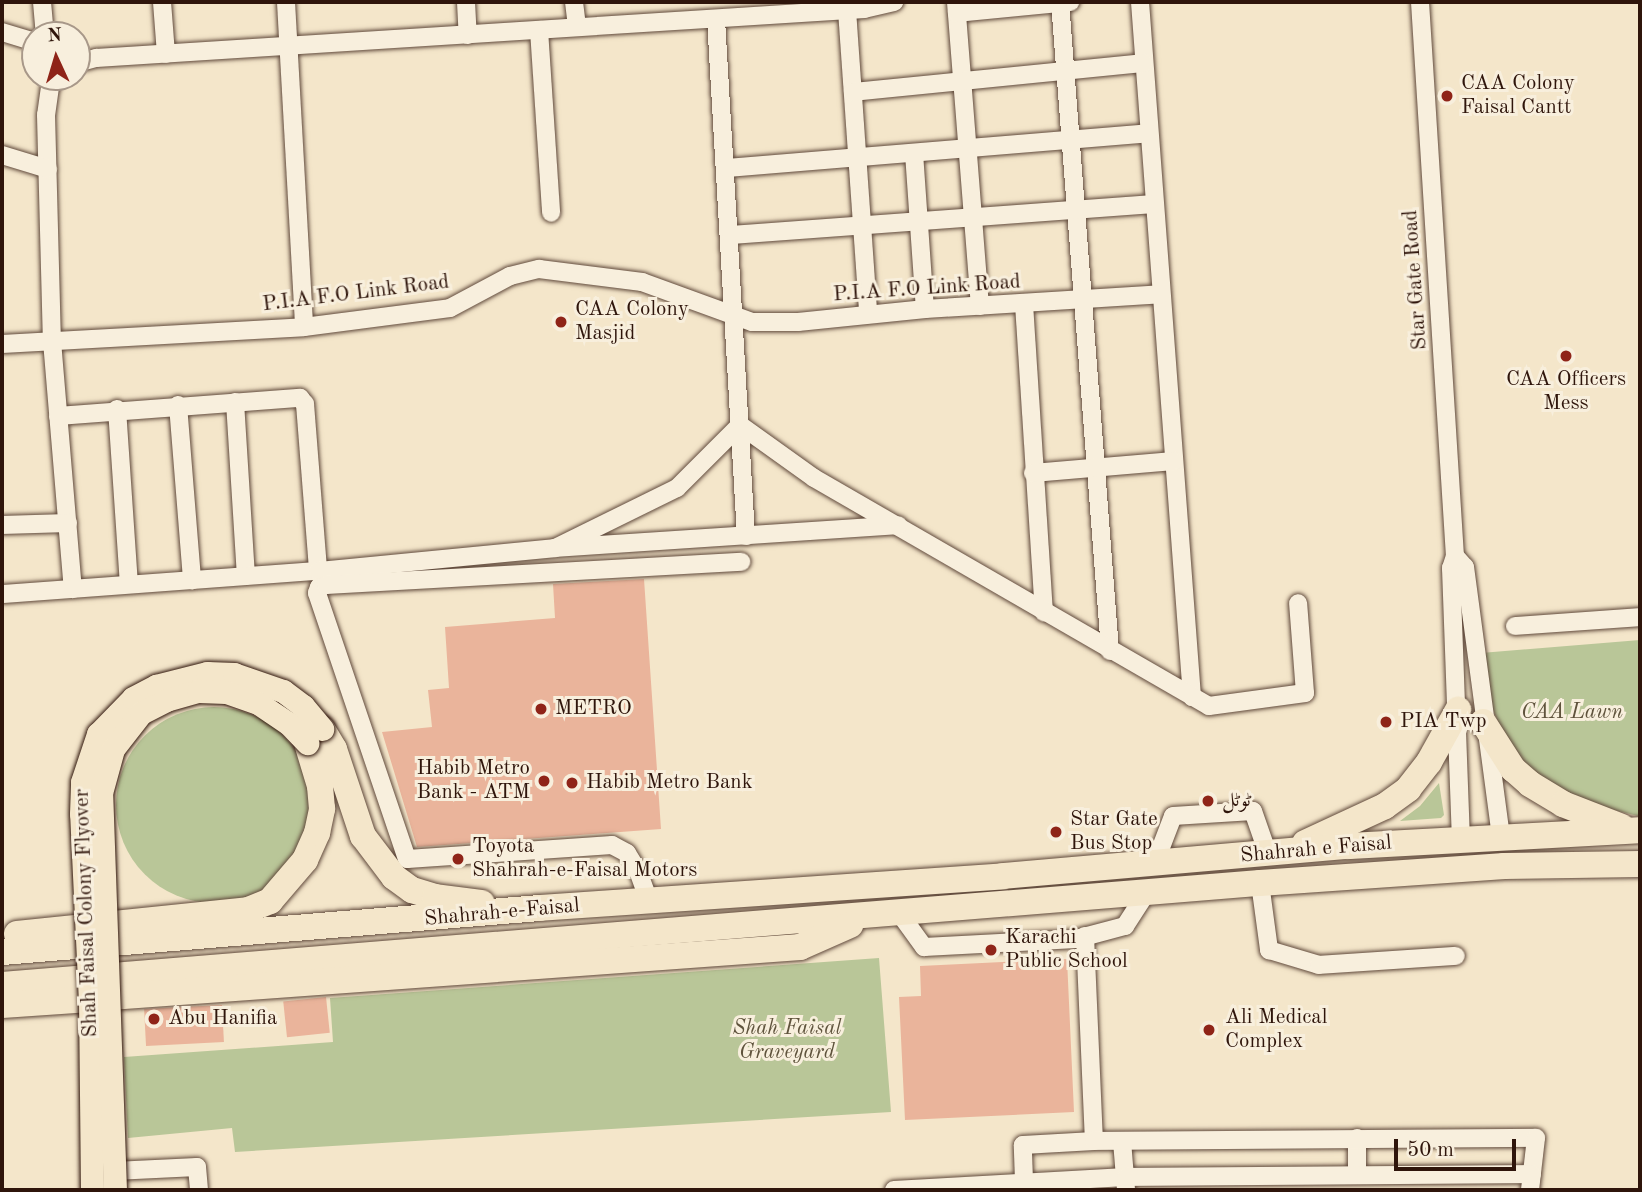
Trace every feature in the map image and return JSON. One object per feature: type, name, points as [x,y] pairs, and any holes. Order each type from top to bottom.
[{"type":"highway","points":[[1276,854],[1385,806],[1408,789],[1429,762],[1458,710]]},
{"type":"highway","points":[[1483,722],[1513,769],[1530,784],[1563,804],[1635,830]]},
{"type":"highway","points":[[314,736],[334,749],[363,836],[394,877],[412,890],[435,897],[539,908]]},
{"type":"highway","points":[[2,935],[248,910],[270,901],[305,860],[317,833],[322,809],[314,736]]},
{"type":"highway","name":"Shahrah e Faisal","points":[[1003,876],[1461,839],[1635,830]]},
{"type":"highway","name":"Shahrah e Faisal","points":[[867,917],[1260,883],[1464,869],[1640,864]]},
{"type":"highway","name":"Shahrah-e-Faisal","points":[[2,952],[539,908],[1003,876]]},
{"type":"highway","points":[[2,1005],[800,947],[867,917]]},
{"type":"highway","name":"Shahrah-e-Faisal","points":[[2,985],[867,917]]},
{"type":"main road","name":"Shah Faisal Colony Flyover","points":[[92,1190],[100,998],[101,793],[113,749],[141,713],[166,700],[198,691],[226,692],[268,708],[297,731],[314,736]]},
{"type":"main road","name":"Shah Faisal Colony Flyover","points":[[100,998],[115,1181]]},
{"type":"street","points":[[42,2],[44,21]]},
{"type":"street","points":[[162,2],[166,54]]},
{"type":"street","points":[[286,2],[304,327]]},
{"type":"street","points":[[466,2],[468,35]]},
{"type":"street","points":[[575,2],[577,27]]},
{"type":"street","points":[[91,59],[716,19],[801,7],[847,10],[894,2]]},
{"type":"street","points":[[1060,2],[1110,651]]},
{"type":"street","points":[[980,306],[957,7],[1070,2]]},
{"type":"street","points":[[1140,2],[1192,697]]},
{"type":"street","name":"Star Gate Road","points":[[1420,2],[1455,556],[1451,568],[1461,839]]},
{"type":"street","points":[[847,10],[868,314]]},
{"type":"street","points":[[716,19],[731,235],[746,536]]},
{"type":"street","points":[[539,30],[551,213]]},
{"type":"street","points":[[2,32],[21,38]]},
{"type":"street","points":[[853,92],[1144,63]]},
{"type":"street","points":[[50,91],[46,115],[52,341],[73,589]]},
{"type":"street","points":[[727,169],[1149,133]]},
{"type":"street","points":[[914,153],[925,309]]},
{"type":"street","points":[[2,155],[48,169]]},
{"type":"street","points":[[731,235],[1154,204]]},
{"type":"street","name":"P.I.A F.O Link Road","points":[[2,344],[304,327],[450,309],[510,276],[540,269],[642,282],[733,313],[751,322],[798,322],[925,309],[1161,294]]},
{"type":"street","points":[[1024,304],[1044,612]]},
{"type":"street","points":[[58,416],[300,398],[305,404],[318,571]]},
{"type":"street","points":[[235,401],[246,576]]},
{"type":"street","points":[[178,405],[192,580]]},
{"type":"street","points":[[117,410],[129,584]]},
{"type":"street","points":[[740,425],[814,478],[1209,706],[1305,693],[1298,603]]},
{"type":"street","points":[[555,548],[677,488],[740,425]]},
{"type":"street","points":[[1033,473],[1173,461]]},
{"type":"street","points":[[2,525],[68,523]]},
{"type":"street","points":[[2,594],[318,571],[555,548],[898,525]]},
{"type":"street","name":"Star Gate Road","points":[[1455,556],[1465,567],[1483,722],[1501,837]]},
{"type":"street","points":[[649,901],[639,873],[627,853],[612,845],[407,859],[317,593],[319,587],[326,584],[741,562]]},
{"type":"street","points":[[1515,626],[1640,617]]},
{"type":"street","points":[[1155,863],[1173,816],[1253,811],[1276,854]]},
{"type":"street","points":[[1260,883],[1269,950],[1319,965],[1456,956]]},
{"type":"street","points":[[901,914],[924,947],[1085,936],[1125,926],[1145,895]]},
{"type":"street","points":[[1085,936],[1094,1141]]},
{"type":"street","points":[[1357,1138],[1357,1175]]},
{"type":"street","points":[[894,1190],[1024,1181],[1126,1184],[1357,1175],[1531,1182],[1536,1138],[1094,1141],[1023,1145],[1024,1181]]},
{"type":"street","points":[[1122,1141],[1126,1184]]},
{"type":"street","points":[[115,1181],[197,1167],[199,1190]]},
{"type":"green space","name":"CAA Lawn","points":[[1640,640],[1638,816],[1594,805],[1533,774],[1501,729],[1489,700],[1481,653]]},
{"type":"green space","points":[[214,707],[252,714],[269,723],[283,736],[296,750],[305,767],[312,805],[305,843],[296,860],[283,874],[269,887],[252,896],[214,903],[176,896],[159,887],[145,874],[132,860],[123,843],[116,805],[123,767],[132,750],[145,736],[159,723],[176,714]]},
{"type":"green space","points":[[1439,783],[1444,815],[1441,818],[1400,821],[1420,806]]},
{"type":"green space","name":"Shah Faisal Graveyard","points":[[879,958],[891,1112],[235,1152],[232,1128],[128,1138],[124,1057],[333,1042],[330,998]]},
{"type":"building","name":"METRO","points":[[644,579],[661,829],[417,847],[382,732],[432,727],[428,690],[449,688],[445,627],[555,618],[553,584]]},
{"type":"building","name":"Karachi Public School","points":[[1067,959],[1074,1112],[905,1120],[899,997],[921,996],[920,966]]},
{"type":"building","points":[[326,997],[330,1033],[287,1037],[283,1001]]},
{"type":"building","points":[[222,1005],[224,1042],[146,1046],[144,1009]]},
{"type":"place","name":"CAA Colony Faisal Cantt","points":[[1447,96]]},
{"type":"place","name":"CAA Colony Masjid","points":[[561,322]]},
{"type":"place","name":"CAA Officers Mess","points":[[1566,356]]},
{"type":"place","name":"METRO","points":[[541,709]]},
{"type":"place","name":"PIA Twp","points":[[1386,722]]},
{"type":"place","name":"Habib Metro Bank - ATM","points":[[544,781]]},
{"type":"place","name":"Habib Metro Bank","points":[[572,783]]},
{"type":"place","name":"ٹوٹل","points":[[1208,801]]},
{"type":"place","name":"Star Gate Bus Stop","points":[[1056,832]]},
{"type":"place","name":"Toyota Shahrah-e-Faisal Motors","points":[[458,859]]},
{"type":"place","name":"Karachi Public School","points":[[991,950]]},
{"type":"place","name":"Abu Hanifia","points":[[154,1019]]},
{"type":"place","name":"Ali Medical Complex","points":[[1209,1030]]}]
